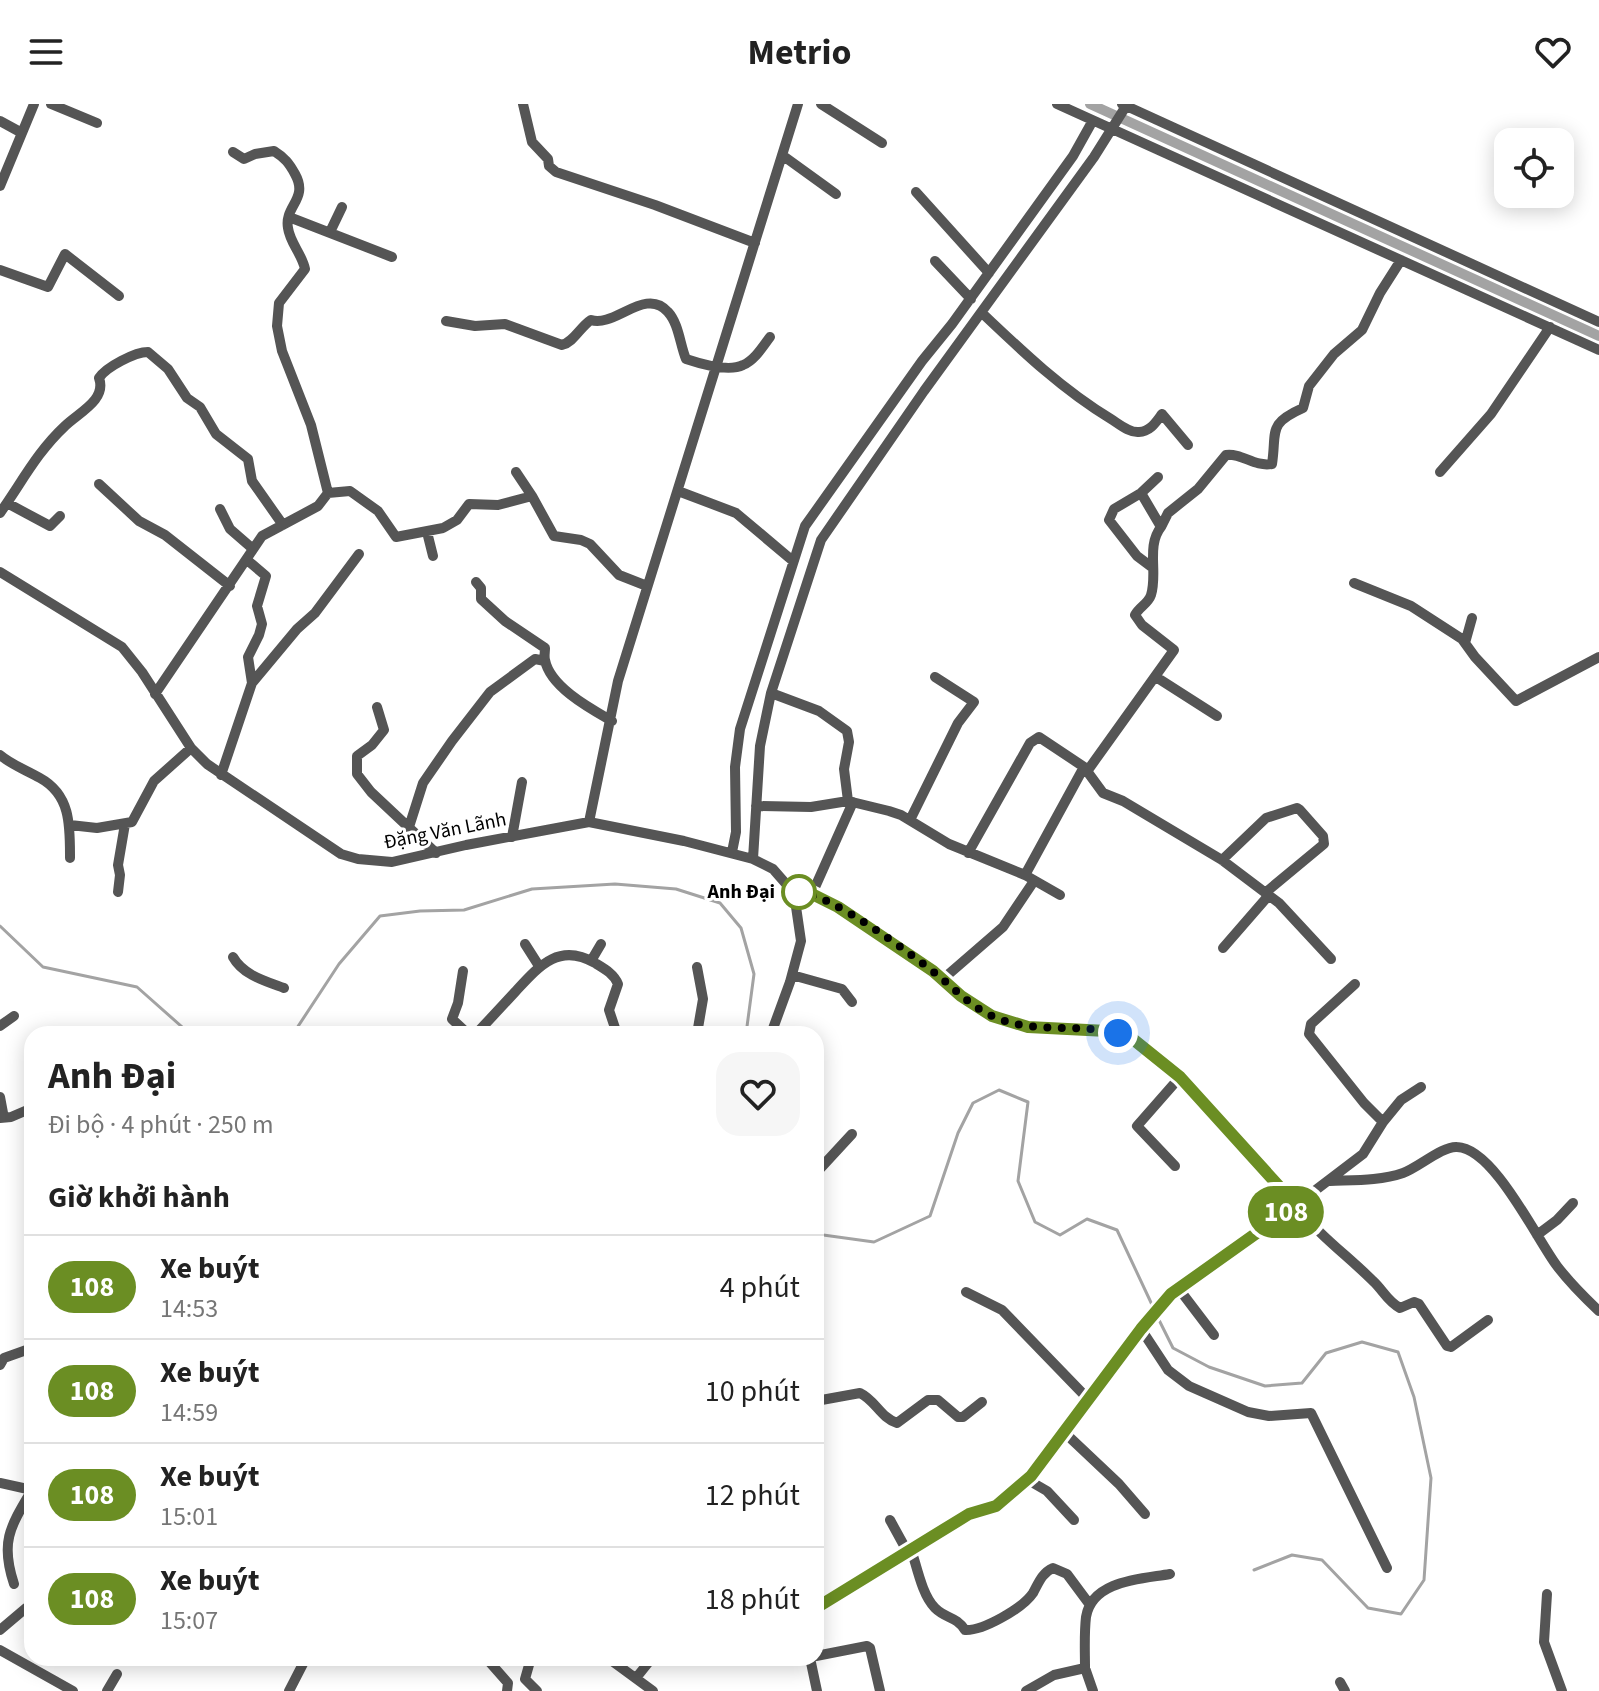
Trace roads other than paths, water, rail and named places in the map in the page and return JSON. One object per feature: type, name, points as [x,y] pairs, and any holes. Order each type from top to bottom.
[{"type":"street","points":[[0,186],[34,104]]},
{"type":"street","points":[[51,104],[97,123]]},
{"type":"street","points":[[523,104],[534,147],[548,159],[549,166],[556,172],[668,209],[755,243]]},
{"type":"street","points":[[589,822],[618,681],[798,104]]},
{"type":"street","points":[[821,104],[882,143]]},
{"type":"street","points":[[1057,104],[1599,350]]},
{"type":"street","points":[[753,859],[760,746],[771,693],[821,540],[1123,108],[1599,322]]},
{"type":"street","points":[[0,121],[22,133]]},
{"type":"street","points":[[732,852],[736,832],[735,767],[740,729],[803,533],[825,495],[1073,156],[1092,122]]},
{"type":"street","points":[[233,152],[244,159],[274,151],[284,157],[301,185],[289,217],[288,231],[300,251],[305,269],[279,303],[277,326],[282,351],[311,425],[328,493]]},
{"type":"street","points":[[782,155],[836,194]]},
{"type":"street","points":[[916,192],[989,273]]},
{"type":"street","points":[[330,232],[342,207]]},
{"type":"street","points":[[289,217],[392,257]]},
{"type":"street","points":[[0,270],[48,287],[65,254],[119,296]]},
{"type":"street","points":[[943,979],[1003,927],[1086,769],[1174,650],[1148,630],[1135,615],[1150,598],[1155,539],[1168,513],[1198,489],[1226,455],[1235,454],[1252,463],[1272,464],[1273,434],[1277,424],[1303,408],[1306,391],[1315,378],[1334,354],[1356,338],[1401,260]]},
{"type":"street","points":[[935,261],[971,299]]},
{"type":"street","points":[[446,321],[475,326],[505,324],[562,345],[569,343],[577,331],[591,320],[600,322],[646,304],[659,306],[667,310],[672,318],[686,359],[716,366],[743,366],[770,337]]},
{"type":"street","points":[[982,313],[1076,398],[1131,431],[1142,433],[1162,414],[1188,445]]},
{"type":"street","points":[[1440,472],[1491,414],[1550,327]]},
{"type":"street","points":[[0,513],[42,448],[98,398],[99,378],[103,372],[135,354],[148,352],[168,369],[187,398],[200,407],[216,434],[248,459],[252,481],[283,525]]},
{"type":"street","points":[[516,472],[554,536],[590,544],[619,575],[647,586]]},
{"type":"street","points":[[1153,568],[1137,556],[1109,520],[1114,509],[1141,493],[1158,477]]},
{"type":"street","points":[[99,484],[139,521],[165,535],[230,586]]},
{"type":"street","points":[[155,694],[262,536],[318,506],[328,493],[350,491],[378,511],[396,537],[427,532],[453,523],[469,504],[498,505],[532,496]]},
{"type":"street","points":[[678,491],[736,513],[793,561]]},
{"type":"street","points":[[1141,493],[1161,527]]},
{"type":"street","points":[[7,503],[50,526],[60,516]]},
{"type":"street","points":[[220,509],[230,529],[253,549]]},
{"type":"street","points":[[427,532],[433,556]]},
{"type":"street","points":[[803,533],[821,540]]},
{"type":"street","points":[[221,775],[252,683],[297,629],[315,613],[359,554]]},
{"type":"street","points":[[247,560],[266,576],[257,606],[262,624],[248,657],[252,683]]},
{"type":"street","name":"Đặng Văn Lãnh","points":[[0,572],[114,641],[134,660],[191,748],[221,775],[341,854],[383,863],[589,822],[753,859],[773,869],[794,893]]},
{"type":"street","points":[[476,582],[481,588],[481,599],[505,621],[545,648],[545,661],[559,684],[577,701],[612,721]]},
{"type":"street","points":[[1354,583],[1411,606],[1465,643],[1516,701],[1599,657]]},
{"type":"street","points":[[1465,643],[1472,618]]},
{"type":"street","points":[[409,827],[418,793],[429,772],[490,692],[535,659],[545,661]]},
{"type":"street","points":[[910,820],[958,723],[974,702],[935,677]]},
{"type":"street","points":[[1156,677],[1217,716]]},
{"type":"street","points":[[771,693],[819,711],[847,731],[849,742],[844,769],[850,801],[812,894]]},
{"type":"street","points":[[377,707],[383,733],[357,756],[355,768],[371,792],[436,853]]},
{"type":"street","points":[[968,853],[1035,738],[1044,739],[1086,769],[1103,793],[1123,801],[1222,860],[1267,894],[1291,913],[1331,959]]},
{"type":"street","points":[[70,825],[97,828],[125,824],[135,819],[162,771],[191,748]]},
{"type":"street","points":[[0,755],[52,786],[63,800],[70,825],[70,858]]},
{"type":"street","points":[[512,837],[522,782]]},
{"type":"street","points":[[756,806],[811,807],[850,801],[889,811],[968,853],[1029,878],[1060,895]]},
{"type":"street","points":[[1222,860],[1266,818],[1297,808],[1323,836],[1324,844],[1267,894],[1223,948]]},
{"type":"street","points":[[118,892],[118,865],[125,824]]},
{"type":"street","points":[[774,1026],[801,941],[794,893],[812,894],[865,924],[943,979],[973,1006],[1008,1022],[1028,1027],[1107,1031],[1128,1037],[1149,1050],[1180,1077],[1318,1231],[1374,1282],[1393,1305],[1400,1308],[1414,1302],[1419,1304],[1447,1346],[1460,1341],[1488,1320]]},
{"type":"street","points":[[525,944],[539,966]]},
{"type":"street","points":[[591,961],[601,944]]},
{"type":"street","points":[[483,1026],[539,966],[555,957],[576,955],[615,976],[618,984],[609,1010],[614,1026]]},
{"type":"street","points":[[233,957],[238,966],[249,974],[284,988]]},
{"type":"street","points":[[697,967],[703,999],[698,1026]]},
{"type":"street","points":[[459,1026],[452,1019],[463,971]]},
{"type":"street","points":[[792,975],[842,989],[852,1002]]},
{"type":"street","points":[[1355,984],[1311,1024],[1309,1034],[1383,1122]]},
{"type":"street","points":[[0,1026],[14,1016]]},
{"type":"street","points":[[1175,1166],[1137,1126],[1180,1077]]},
{"type":"street","points":[[824,1604],[969,1514],[996,1506],[1028,1480],[1141,1329],[1175,1292],[1363,1154],[1401,1100],[1421,1087]]},
{"type":"street","points":[[0,1097],[3,1113],[0,1118]]},
{"type":"street","points":[[0,1118],[24,1110]]},
{"type":"street","points":[[824,1164],[852,1134]]},
{"type":"street","points":[[1330,1181],[1397,1175],[1447,1149],[1460,1147],[1474,1154],[1503,1182],[1572,1285],[1599,1311]]},
{"type":"street","points":[[1537,1235],[1573,1203]]},
{"type":"street","points":[[966,1292],[1002,1310],[1090,1401]]},
{"type":"street","points":[[1175,1292],[1214,1335]]},
{"type":"street","points":[[1141,1329],[1168,1370],[1189,1386],[1248,1412],[1269,1416],[1311,1413],[1387,1568]]},
{"type":"street","points":[[0,1365],[7,1357],[24,1351]]},
{"type":"street","points":[[824,1400],[860,1393],[874,1402],[889,1421],[897,1423],[928,1400],[938,1400],[958,1417],[963,1417],[982,1402]]},
{"type":"street","points":[[1065,1433],[1119,1484],[1145,1514]]},
{"type":"street","points":[[1028,1480],[1047,1491],[1074,1520]]},
{"type":"street","points":[[0,1483],[24,1488]]},
{"type":"street","points":[[14,1584],[6,1563],[6,1542],[24,1504]]},
{"type":"street","points":[[890,1520],[909,1550],[930,1602],[942,1613],[957,1619],[965,1630],[977,1629],[1013,1610],[1027,1599],[1039,1580],[1053,1568],[1067,1574],[1090,1605]]},
{"type":"street","points":[[1093,1691],[1085,1668],[1086,1620],[1090,1605],[1106,1590],[1121,1583],[1170,1574]]},
{"type":"street","points":[[1547,1594],[1544,1642],[1562,1691]]},
{"type":"street","points":[[3,1623],[24,1609]]},
{"type":"street","points":[[824,1654],[867,1646],[880,1691]]},
{"type":"street","points":[[0,1650],[24,1663]]},
{"type":"street","points":[[28,1666],[73,1691]]},
{"type":"street","points":[[289,1691],[302,1666]]},
{"type":"street","points":[[492,1666],[508,1688],[525,1679],[529,1666]]},
{"type":"street","points":[[619,1666],[653,1691]]},
{"type":"street","points":[[636,1678],[646,1666]]},
{"type":"street","points":[[812,1666],[817,1691]]},
{"type":"street","points":[[1026,1691],[1054,1675],[1085,1668]]},
{"type":"street","points":[[107,1691],[117,1674]]},
{"type":"street","points":[[525,1679],[537,1691]]},
{"type":"waterway","points":[[1090,104],[1599,336]]},
{"type":"waterway","points":[[298,1026],[339,964],[380,916],[464,910],[532,889],[615,884],[676,889],[720,903],[741,928],[754,974],[747,1026]]},
{"type":"waterway","points":[[0,926],[43,967],[137,987],[181,1026]]},
{"type":"waterway","points":[[824,1235],[874,1242],[930,1216],[958,1133],[973,1103],[999,1090],[1028,1102],[1018,1181],[1035,1222],[1060,1235],[1087,1219],[1117,1230],[1154,1309]]},
{"type":"waterway","points":[[1157,1316],[1173,1348],[1209,1367],[1265,1386],[1302,1383],[1326,1353],[1362,1342],[1398,1352],[1414,1397],[1431,1478],[1424,1580],[1401,1614],[1368,1608],[1322,1560],[1292,1555],[1254,1570]]},
{"type":"place","name":"Anh Đại","points":[[799,892]]}]
